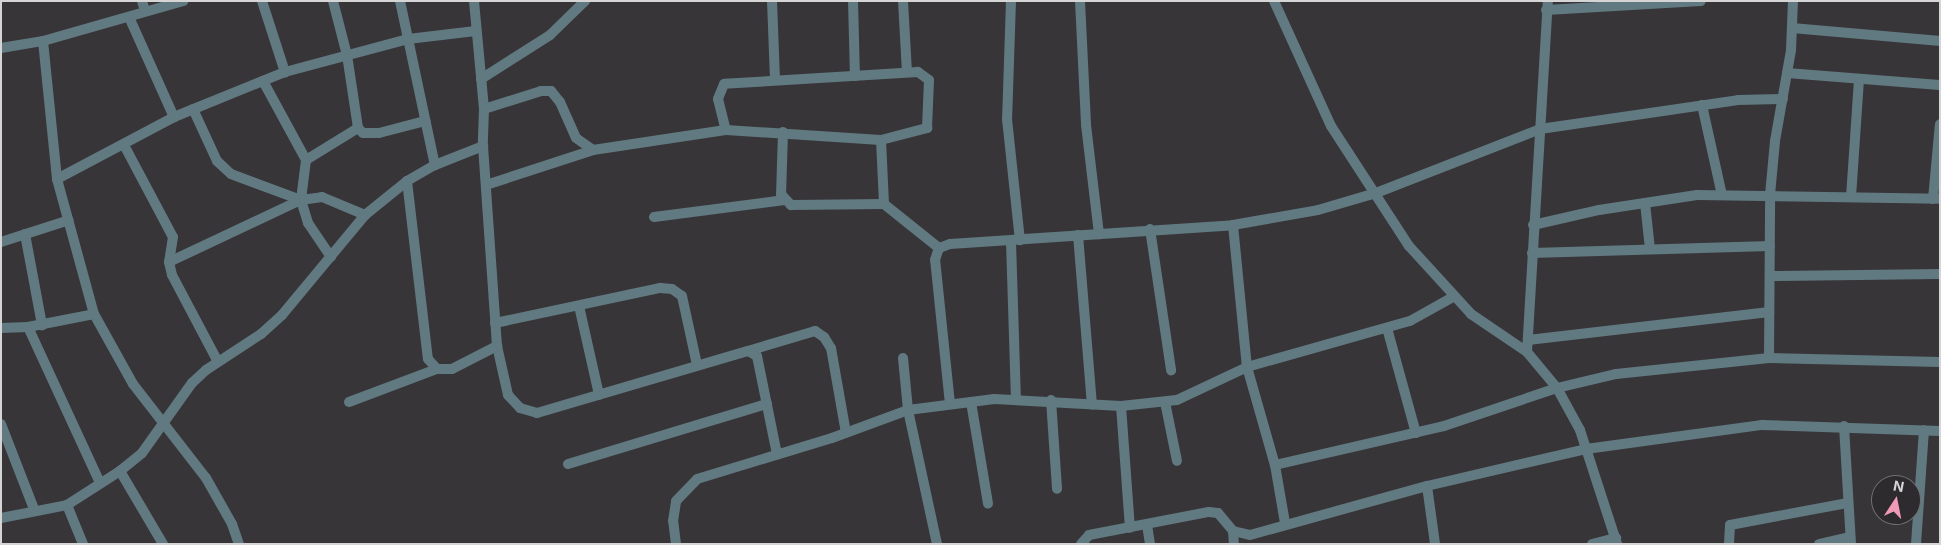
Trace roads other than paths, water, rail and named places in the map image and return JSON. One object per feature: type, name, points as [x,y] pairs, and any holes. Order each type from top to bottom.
[{"type":"street","points":[[1,48],[43,41],[129,17],[143,6],[183,1]]},
{"type":"street","points":[[262,1],[285,72]]},
{"type":"street","points":[[332,1],[347,56],[358,128],[363,133],[379,133],[425,121]]},
{"type":"street","points":[[400,1],[435,165]]},
{"type":"street","points":[[474,1],[484,109],[483,146],[495,323],[497,346],[508,395],[520,408],[537,414],[697,365],[815,332],[824,337],[831,348],[846,432]]},
{"type":"street","points":[[481,79],[550,35],[585,1]]},
{"type":"street","points":[[772,1],[776,80]]},
{"type":"street","points":[[853,1],[855,76]]},
{"type":"street","points":[[903,1],[907,72]]},
{"type":"street","points":[[1011,1],[1007,119],[1016,241],[1016,399]]},
{"type":"street","points":[[1080,1],[1086,125],[1099,234]]},
{"type":"street","points":[[1274,1],[1332,126],[1409,246],[1470,314],[1528,352],[1557,388],[1580,430],[1616,541],[1592,544]]},
{"type":"street","points":[[1528,352],[1533,225],[1547,6],[1701,1]]},
{"type":"street","points":[[1769,358],[1770,195],[1787,73],[1793,1]]},
{"type":"street","points":[[129,17],[174,117]]},
{"type":"street","points":[[1792,28],[1940,42]]},
{"type":"street","points":[[57,179],[174,117],[285,72],[408,39],[476,31]]},
{"type":"street","points":[[43,41],[57,179],[94,314],[133,384],[206,478],[232,524],[239,544]]},
{"type":"street","points":[[486,184],[593,150],[726,130],[783,132],[881,140],[927,128],[929,80],[918,72],[907,72],[724,84],[718,99],[726,130]]},
{"type":"street","points":[[1787,73],[1940,85]]},
{"type":"street","points":[[1851,197],[1858,79]]},
{"type":"street","points":[[263,81],[306,160],[301,200],[308,223],[331,257]]},
{"type":"street","points":[[484,109],[541,91],[551,92],[560,102],[576,138],[582,146],[593,150]]},
{"type":"street","points":[[939,248],[950,244],[1016,241],[1150,229],[1233,225],[1318,210],[1376,194],[1540,129],[1702,105],[1782,99]]},
{"type":"street","points":[[1702,105],[1722,195]]},
{"type":"street","points":[[193,109],[217,161],[231,174],[301,200]]},
{"type":"street","points":[[1533,225],[1645,203],[1722,195],[1937,199],[1940,124]]},
{"type":"street","points":[[306,160],[358,128]]},
{"type":"street","points":[[783,132],[781,194],[784,200],[791,205],[884,204],[939,248]]},
{"type":"street","points":[[881,140],[884,204]]},
{"type":"street","points":[[124,145],[173,237],[169,262],[172,275],[218,362]]},
{"type":"street","points":[[1,518],[34,509],[67,505],[120,471],[142,453],[192,383],[218,362],[261,334],[282,315],[366,215],[407,181],[435,165],[483,146]]},
{"type":"street","points":[[407,181],[428,359],[437,369]]},
{"type":"street","points":[[169,262],[301,200],[322,197],[366,215]]},
{"type":"street","points":[[654,217],[784,200]]},
{"type":"street","points":[[1645,203],[1650,249]]},
{"type":"street","points":[[1,242],[69,220]]},
{"type":"street","points":[[1233,225],[1247,367],[1276,466],[1285,523]]},
{"type":"street","points":[[1150,229],[1171,370]]},
{"type":"street","points":[[25,234],[42,325]]},
{"type":"street","points":[[1078,235],[1092,404]]},
{"type":"street","points":[[1532,253],[1770,246]]},
{"type":"street","points":[[939,248],[935,260],[950,404]]},
{"type":"street","points":[[1770,276],[1940,274]]},
{"type":"street","points":[[495,323],[660,288],[672,289],[682,296],[697,365]]},
{"type":"street","points":[[676,544],[673,521],[676,502],[697,479],[846,432],[908,410],[950,404],[1016,399],[1121,406],[1177,400],[1247,367],[1410,321],[1455,296]]},
{"type":"street","points":[[579,306],[600,395]]},
{"type":"street","points":[[1528,340],[1769,312]]},
{"type":"street","points":[[1,328],[42,325],[94,314]]},
{"type":"street","points":[[28,327],[100,483]]},
{"type":"street","points":[[1387,328],[1416,433]]},
{"type":"street","points":[[349,402],[437,369],[452,369],[497,346]]},
{"type":"street","points":[[748,351],[757,356],[777,454]]},
{"type":"street","points":[[903,358],[908,410],[937,544]]},
{"type":"street","points":[[1276,466],[1416,433],[1557,388],[1616,374],[1769,358],[1940,362]]},
{"type":"street","points":[[1051,400],[1057,489]]},
{"type":"street","points":[[971,402],[988,504]]},
{"type":"street","points":[[1165,402],[1177,461]]},
{"type":"street","points":[[568,464],[767,404]]},
{"type":"street","points":[[1121,406],[1130,528]]},
{"type":"street","points":[[1,424],[34,509]]},
{"type":"street","points":[[1232,531],[1250,535],[1285,523],[1427,486],[1586,449],[1762,425],[1844,426],[1940,431]]},
{"type":"street","points":[[1819,544],[1851,541],[1844,426]]},
{"type":"street","points":[[1916,544],[1924,430]]},
{"type":"street","points":[[120,471],[163,544]]},
{"type":"street","points":[[1427,486],[1434,544]]},
{"type":"street","points":[[1729,544],[1728,529],[1730,525],[1848,503]]},
{"type":"street","points":[[67,505],[83,544]]},
{"type":"street","points":[[1081,544],[1089,535],[1218,513],[1232,531],[1234,544]]},
{"type":"street","points":[[1147,525],[1150,544]]}]
